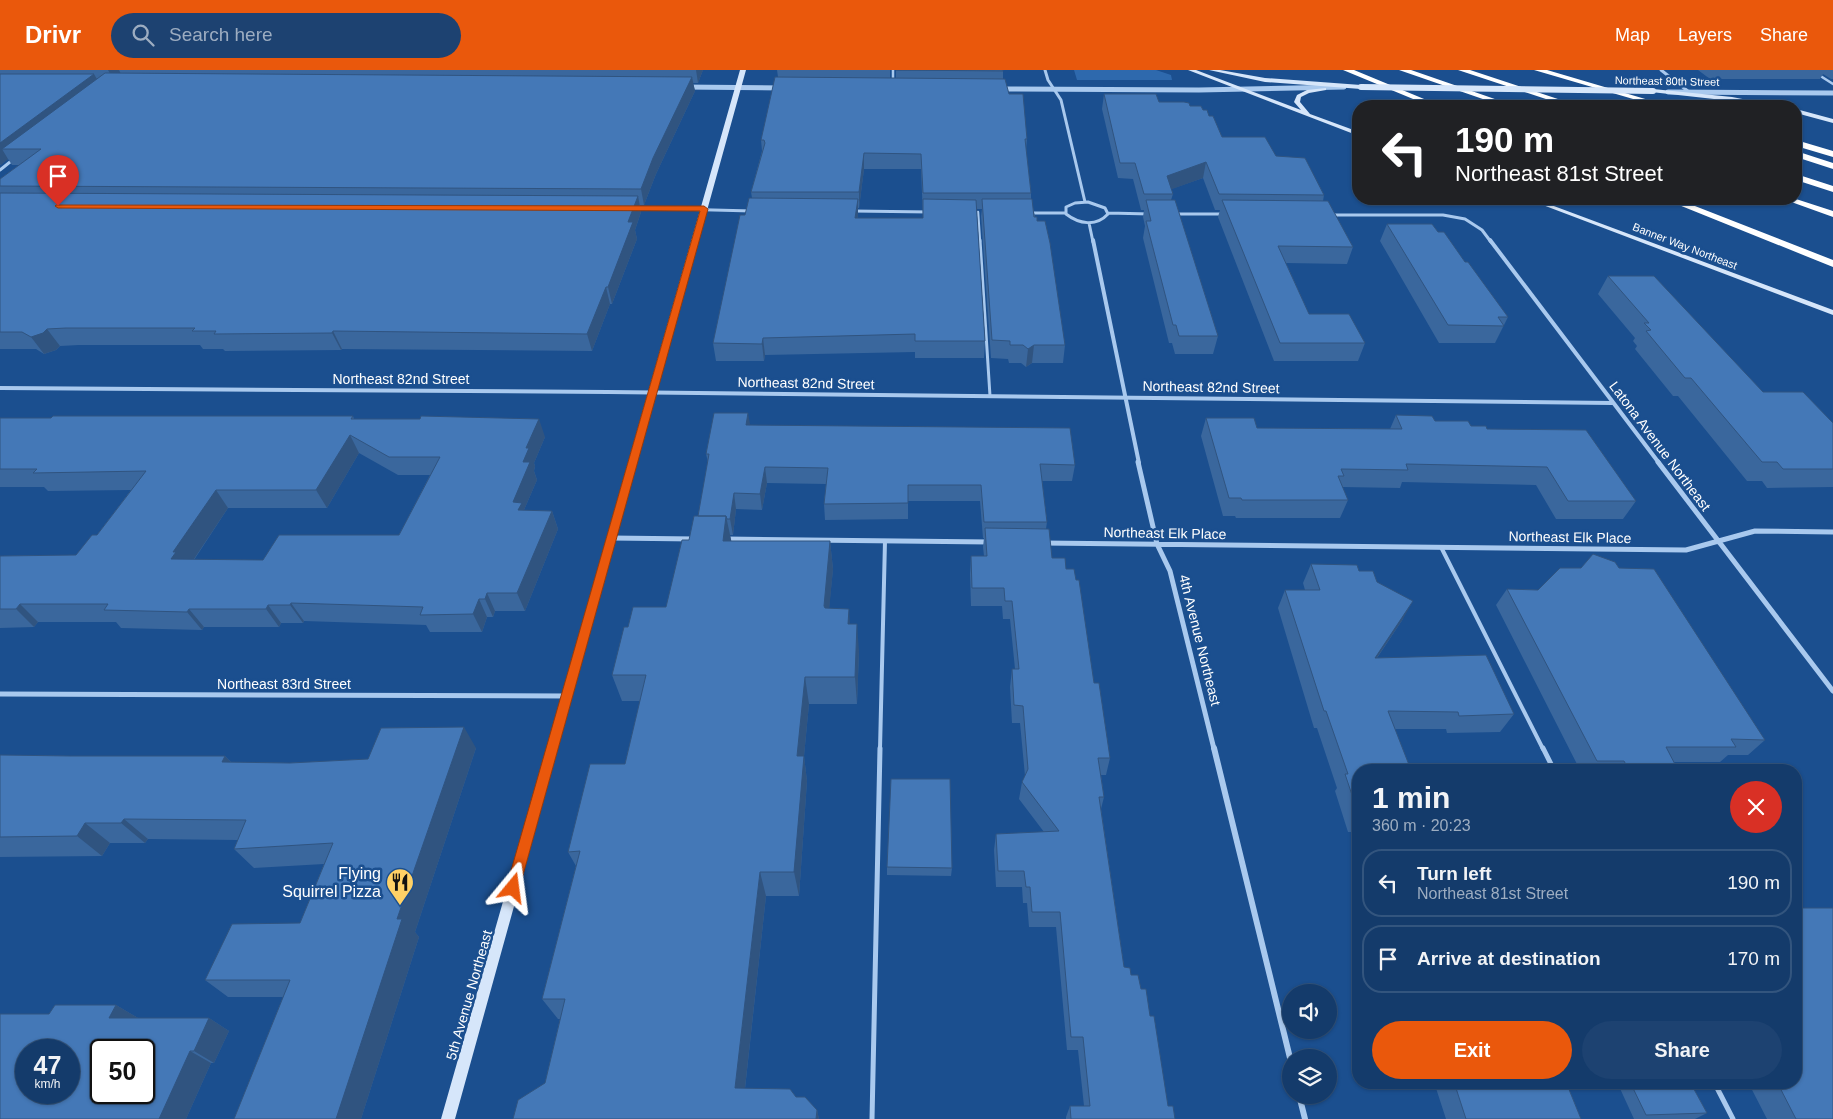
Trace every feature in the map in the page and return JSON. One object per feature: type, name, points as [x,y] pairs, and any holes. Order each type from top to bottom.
[{"type":"highway","points":[[1347,70],[1423,100]]},
{"type":"highway","points":[[1402,70],[1493,100]]},
{"type":"highway","points":[[1462,70],[1556,100]]},
{"type":"highway","points":[[1526,70],[1623,100]]},
{"type":"highway","points":[[1538,70],[1644,100]]},
{"type":"highway","points":[[1802,145],[1833,154]]},
{"type":"highway","points":[[1802,156],[1833,166]]},
{"type":"highway","points":[[1802,179],[1833,188]]},
{"type":"highway","points":[[1802,204],[1833,214]]},
{"type":"highway","points":[[1684,205],[1833,264]]},
{"type":"main road","name":"5th Avenue Northeast","points":[[448,1119],[743,70]]},
{"type":"main road","points":[[1191,70],[1236,89],[1352,131]]},
{"type":"main road","points":[[1212,70],[1265,80],[1361,86]]},
{"type":"main road","points":[[1319,119],[1300,106],[1297,102],[1299,96],[1307,92],[1324,89],[1361,86]]},
{"type":"main road","name":"Northeast 80th Street","points":[[1361,86],[1653,91]]},
{"type":"main road","points":[[1653,91],[1738,100]]},
{"type":"main road","points":[[1802,113],[1833,121]]},
{"type":"main road","name":"Banner Way Northeast","points":[[1546,205],[1833,313]]},
{"type":"street","points":[[1045,70],[1061,100],[1085,202]]},
{"type":"street","points":[[1661,70],[1689,92]]},
{"type":"street","name":"Northeast 80th Street","points":[[989,89],[1236,89],[1361,86]]},
{"type":"street","points":[[671,87],[788,88]]},
{"type":"street","name":"Northeast 80th Street","points":[[1653,91],[1833,93]]},
{"type":"street","points":[[0,170],[22,153]]},
{"type":"street","points":[[1065,213],[1066,207],[1070,204],[1085,202],[1101,205],[1108,213],[1157,214]]},
{"type":"street","points":[[634,208],[753,211]]},
{"type":"street","points":[[851,211],[939,212]]},
{"type":"street","points":[[968,212],[988,212]]},
{"type":"street","points":[[1026,213],[1065,213],[1074,220],[1089,223],[1106,218],[1108,213]]},
{"type":"street","points":[[1167,214],[1235,214]]},
{"type":"street","name":"Latona Avenue Northeast","points":[[1322,215],[1443,215],[1465,219],[1484,232],[1612,403],[1833,691]]},
{"type":"street","name":"4th Avenue Northeast","points":[[1089,223],[1124,398],[1157,544],[1170,571],[1288,1049]]},
{"type":"street","name":"Northeast 82nd Street","points":[[0,388],[652,392],[1612,403]]},
{"type":"street","points":[[1717,540],[1755,531],[1833,532]]},
{"type":"street","points":[[611,538],[700,539]]},
{"type":"street","points":[[719,539],[1000,542]]},
{"type":"street","name":"Northeast Elk Place","points":[[1039,543],[1686,550],[1717,540]]},
{"type":"street","name":"Northeast 83rd Street","points":[[0,694],[567,696]]},
{"type":"street","points":[[1301,1104],[1305,1119]]},
{"type":"lane","points":[[893,70],[893,88]]},
{"type":"lane","points":[[1811,70],[1833,84]]},
{"type":"lane","points":[[978,212],[990,396]]},
{"type":"lane","points":[[872,1119],[885,541]]},
{"type":"lane","points":[[1441,546],[1551,764]]},
{"type":"lane","points":[[1717,1089],[1732,1119]]},
{"type":"shaded area","points":[[1074,70],[1156,70],[1171,75],[1172,80],[1077,80]]},
{"type":"building","points":[[896,70],[1003,70],[1003,71]]},
{"type":"building","points":[[105,73],[692,77],[653,158],[641,189],[0,186],[0,179],[41,149],[2,149]]},
{"type":"building","points":[[0,74],[94,74],[0,143]]},
{"type":"building","points":[[775,77],[1005,79],[1009,94],[1023,94],[1027,139],[1025,139],[1031,193],[923,193],[921,154],[864,153],[859,192],[751,192],[765,143],[764,140],[761,140]]},
{"type":"building","points":[[1104,94],[1156,94],[1159,102],[1184,102],[1189,103],[1190,106],[1201,106],[1203,110],[1207,110],[1209,116],[1213,116],[1222,137],[1265,137],[1276,156],[1305,158],[1324,195],[1219,194],[1206,162],[1167,176],[1173,194],[1144,194],[1135,163],[1120,163]]},
{"type":"building","points":[[0,193],[638,196],[628,222],[633,222],[608,287],[606,287],[587,334],[333,331],[332,333],[214,334],[216,331],[192,331],[195,328],[66,328],[47,329],[43,333],[31,337],[22,332],[0,332]]},
{"type":"building","points":[[749,198],[858,199],[855,218],[923,218],[923,199],[976,200],[985,341],[915,341],[915,334],[763,338],[762,344],[713,343],[740,215],[745,215]]},
{"type":"building","points":[[982,199],[1032,199],[1034,217],[1037,217],[1037,221],[1045,221],[1065,345],[1034,345],[1028,349],[1023,345],[1010,345],[1010,341],[992,340]]},
{"type":"building","points":[[1146,200],[1175,200],[1218,336],[1179,336],[1176,325],[1173,325],[1146,221],[1151,221]]},
{"type":"building","points":[[1222,200],[1328,201],[1353,247],[1278,246],[1309,314],[1349,314],[1365,343],[1280,343]]},
{"type":"building","points":[[1387,224],[1432,224],[1438,232],[1444,232],[1508,317],[1498,317],[1504,326],[1448,325]]},
{"type":"building","points":[[1608,276],[1654,276],[1763,392],[1803,392],[1833,423],[1833,469],[1783,469],[1777,462],[1762,462],[1691,378],[1685,378],[1646,331],[1651,330],[1644,323],[1649,323]]},
{"type":"building","points":[[714,413],[748,413],[746,425],[1070,428],[1075,465],[1040,464],[1047,522],[984,522],[981,485],[908,485],[908,503],[824,504],[828,468],[765,467],[760,494],[734,493],[730,519],[727,519],[726,516],[698,516],[709,454],[706,454]]},
{"type":"building","points":[[1396,415],[1432,416],[1435,421],[1468,421],[1471,426],[1486,426],[1487,429],[1586,430],[1636,501],[1568,501],[1547,467],[1406,464],[1408,470],[1341,469],[1344,476],[1338,476],[1348,500],[1242,500],[1241,498],[1229,498],[1206,418],[1254,418],[1257,428],[1402,429]]},
{"type":"building","points":[[53,416],[353,416],[351,419],[420,419],[421,416],[539,419],[526,448],[529,448],[523,462],[530,462],[513,502],[522,503],[518,510],[552,511],[517,593],[487,593],[485,599],[479,599],[473,614],[420,615],[423,607],[291,603],[290,605],[268,605],[266,609],[189,609],[187,612],[104,610],[108,604],[20,604],[16,609],[0,609],[0,556],[76,555],[92,535],[97,535],[146,471],[33,473],[37,469],[0,469],[0,418],[51,418]],"holes":[[[350,435],[389,457],[440,457],[399,535],[279,535],[263,560],[171,559],[176,552],[173,552],[216,490],[316,490]]]},
{"type":"building","points":[[694,516],[726,516],[723,541],[830,541],[824,606],[825,608],[849,609],[848,624],[857,624],[855,677],[805,677],[797,756],[804,756],[794,872],[760,872],[735,1088],[790,1089],[796,1097],[805,1097],[817,1110],[816,1119],[513,1119],[518,1100],[545,1083],[565,999],[542,999],[580,851],[568,852],[590,764],[625,764],[646,675],[612,675],[624,627],[628,627],[633,607],[666,607],[682,540],[689,540]]},
{"type":"building","points":[[985,528],[1049,529],[1052,558],[1065,558],[1066,569],[1074,569],[1076,580],[1079,580],[1094,683],[1099,683],[1110,758],[1098,758],[1104,797],[1099,797],[1124,967],[1130,968],[1131,975],[1138,975],[1141,989],[1146,989],[1150,1016],[1154,1016],[1168,1106],[1173,1106],[1175,1119],[1071,1119],[1070,1106],[1090,1106],[1083,1037],[1071,1037],[1060,912],[1032,912],[1030,887],[1026,887],[1024,871],[998,871],[996,834],[1059,831],[1022,782],[1028,769],[1023,706],[1014,705],[1012,669],[1019,669],[1012,601],[1005,601],[1004,588],[972,588],[971,556],[987,556]]},
{"type":"building","points":[[1593,554],[1615,562],[1619,568],[1654,569],[1765,740],[1731,739],[1736,747],[1666,747],[1675,764],[1626,764],[1624,761],[1597,761],[1507,589],[1538,590],[1560,568],[1581,568]]},
{"type":"building","points":[[1311,564],[1357,565],[1359,571],[1373,571],[1377,582],[1413,601],[1375,658],[1486,655],[1514,714],[1459,716],[1458,712],[1388,711],[1409,764],[1352,764],[1352,795],[1345,774],[1348,774],[1326,711],[1324,711],[1285,590],[1320,590]]},
{"type":"building","points":[[464,727],[397,919],[402,919],[336,1119],[234,1119],[290,980],[205,980],[232,924],[300,923],[333,843],[234,849],[246,820],[124,819],[121,823],[85,823],[77,836],[0,837],[0,755],[225,756],[222,762],[290,763],[368,759],[381,728]]},
{"type":"building","points":[[891,779],[950,779],[952,868],[887,867]]},
{"type":"building","points":[[1802,908],[1833,908],[1833,1119],[1796,1119],[1781,1089],[1802,1089]]},
{"type":"building","points":[[55,1005],[116,1005],[109,1018],[209,1018],[194,1051],[190,1051],[159,1119],[0,1119],[0,1014],[49,1014]]},
{"type":"building","points":[[1456,1089],[1569,1089],[1581,1119],[1466,1119]]},
{"type":"building","points":[[1633,1089],[1694,1089],[1707,1113],[1646,1115]]},
{"type":"place","name":"Flying Squirrel Pizza","points":[[400,906]]},
{"type":"route","points":[[58,206],[704,209],[513,888]]}]
